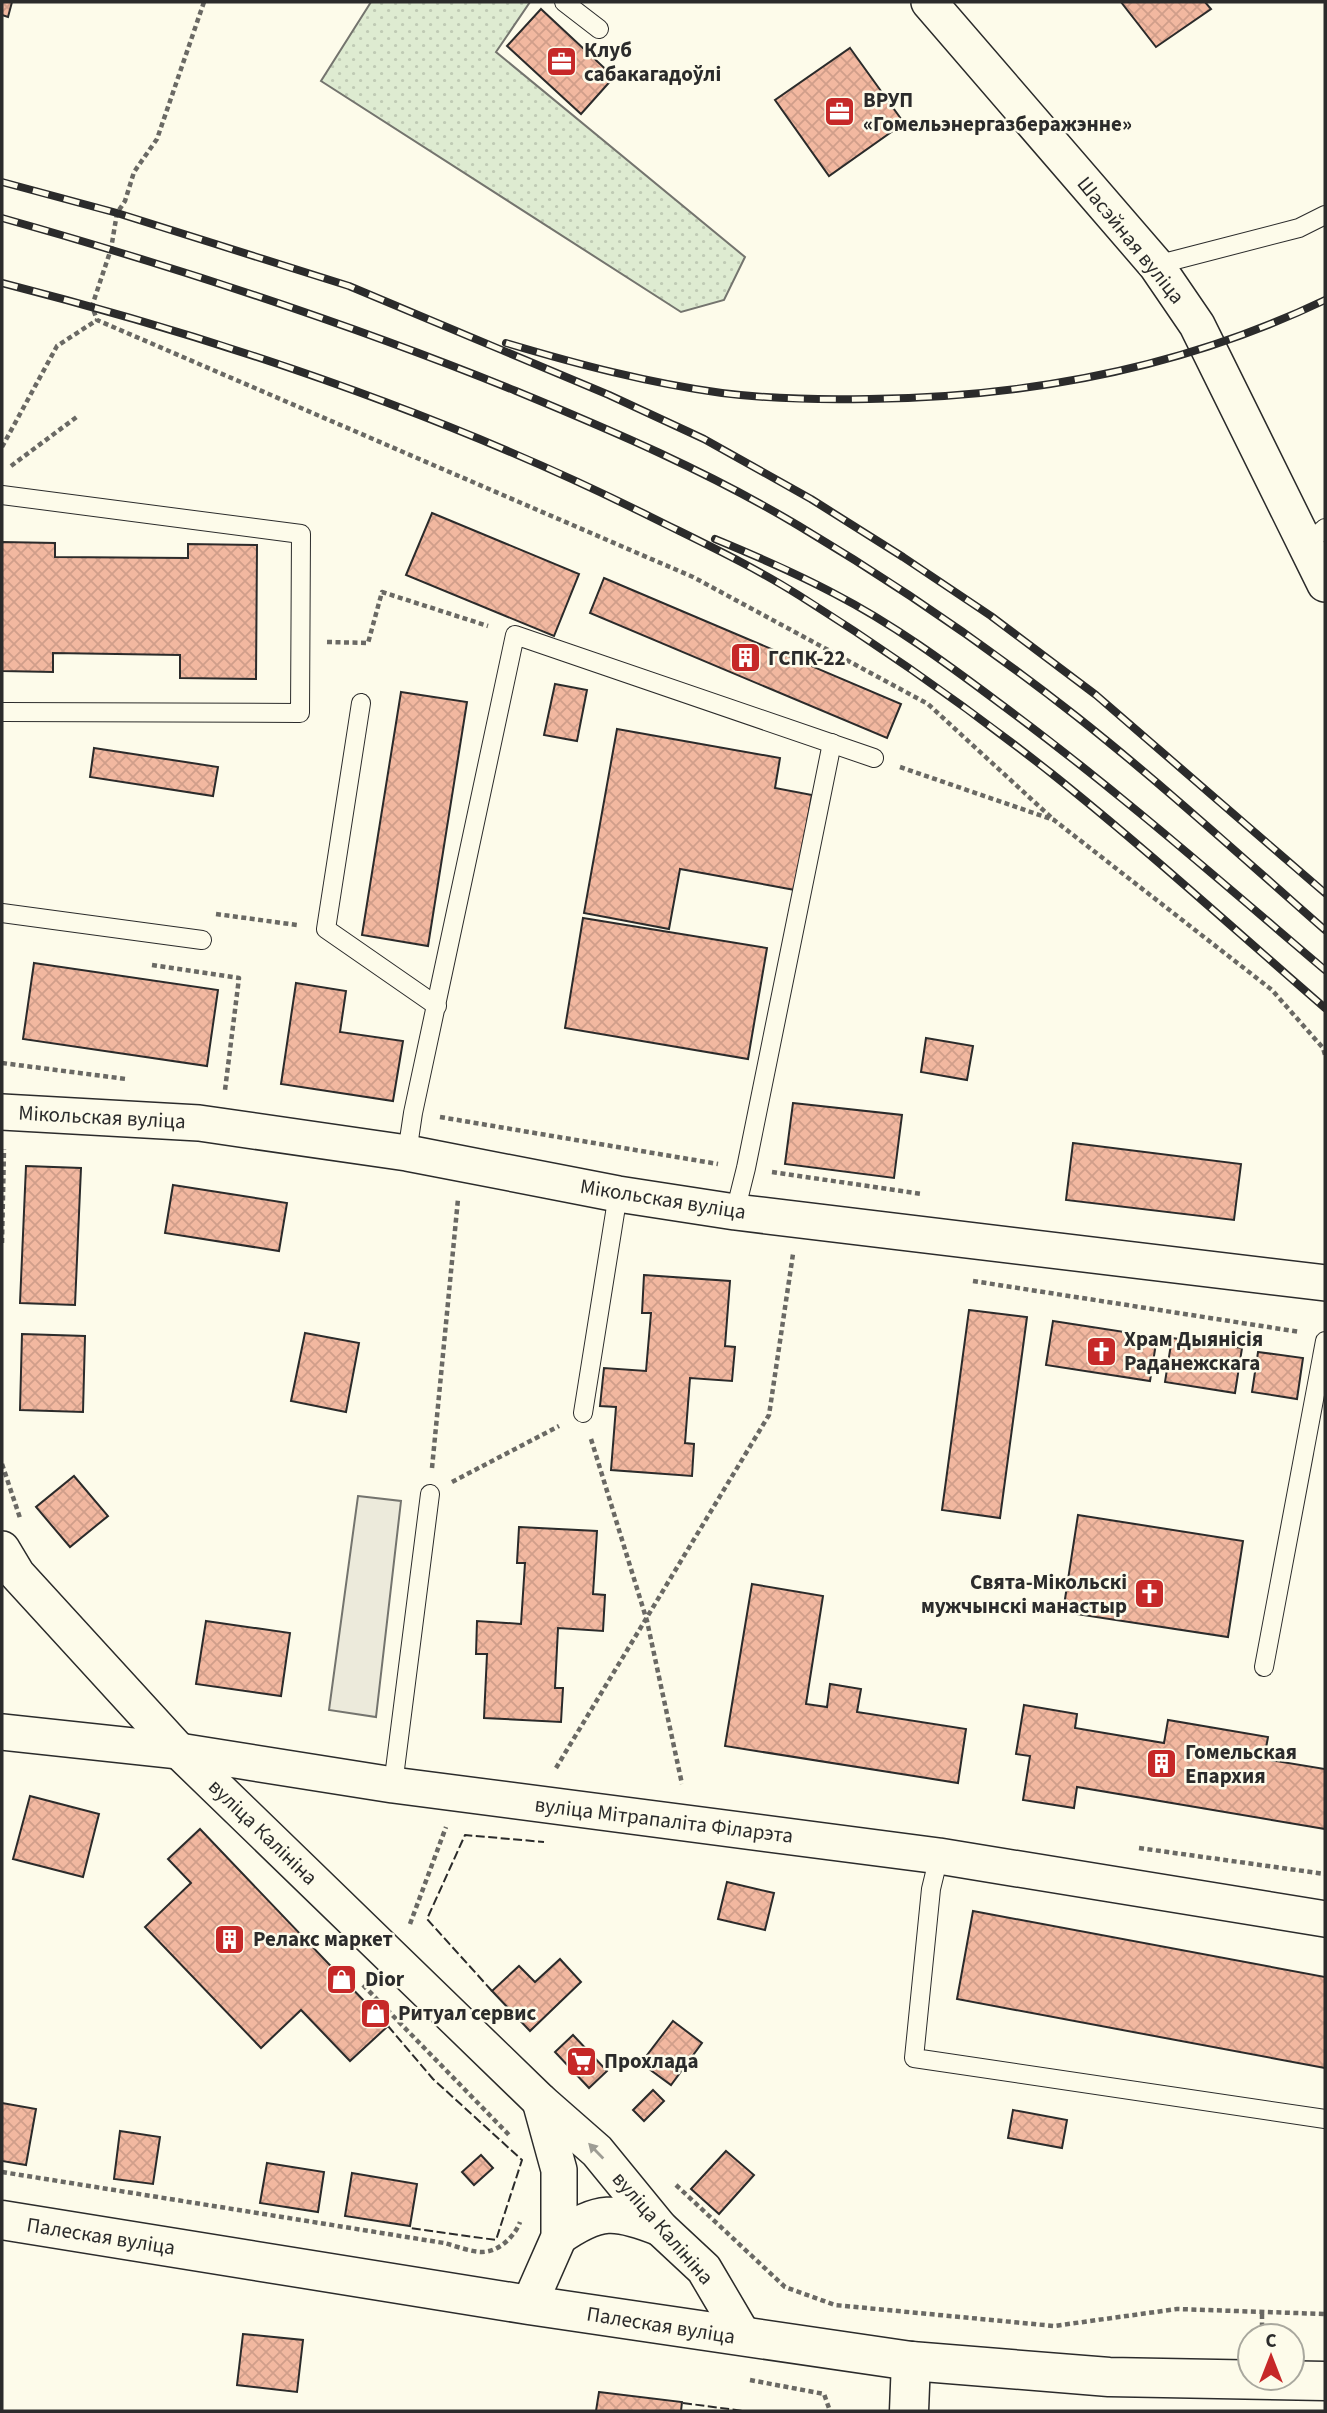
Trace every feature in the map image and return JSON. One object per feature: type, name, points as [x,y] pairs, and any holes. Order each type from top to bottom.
[{"type":"main road","name":"Палеская вуліца","points":[[2,2220],[529,2305],[911,2361],[1109,2377],[1325,2381]]},
{"type":"main road","points":[[909,2411],[911,2361]]},
{"type":"street","name":"Шасэйная вуліца","points":[[929,2],[1156,265],[1196,325],[1315,537],[1325,584]]},
{"type":"street","name":"Мікольская вуліца","points":[[2,1112],[199,1123],[407,1153],[618,1194],[735,1212],[1325,1283]]},
{"type":"street","name":"вуліца Калініна","points":[[15,1538],[17,1574],[179,1751],[540,2101],[597,2151],[660,2228],[704,2269],[744,2337]]},
{"type":"street","name":"вуліца Мітрапаліта Філарэта","points":[[2,1732],[179,1751],[393,1785],[939,1856],[1325,1919]]},
{"type":"street","points":[[529,2305],[559,2237],[559,2170],[540,2101]]},
{"type":"street","points":[[559,2237],[579,2223],[604,2214],[631,2216],[660,2228]]},
{"type":"lane","points":[[564,2],[598,29]]},
{"type":"lane","points":[[1156,265],[1298,229],[1325,215]]},
{"type":"lane","points":[[2,495],[301,534],[300,713],[2,712]]},
{"type":"lane","points":[[407,1153],[413,1113],[515,635],[874,758]]},
{"type":"lane","points":[[361,703],[326,929],[437,1006]]},
{"type":"lane","points":[[735,1212],[832,743]]},
{"type":"lane","points":[[2,914],[202,940]]},
{"type":"lane","points":[[583,1413],[618,1194]]},
{"type":"lane","points":[[1264,1667],[1325,1341]]},
{"type":"lane","points":[[393,1785],[430,1494]]},
{"type":"lane","points":[[939,1856],[931,1889],[914,2058],[1325,2119]]},
{"type":"path","points":[[204,2],[158,139],[134,172],[125,201],[117,213],[111,249],[92,306],[97,320],[693,577],[928,704],[1054,820],[1272,990],[1323,1048],[1325,1055]]},
{"type":"path","points":[[2,447],[57,346],[97,320]]},
{"type":"path","points":[[2,473],[78,416]]},
{"type":"path","points":[[300,641],[368,643],[382,592],[515,635]]},
{"type":"path","points":[[874,758],[1054,820]]},
{"type":"path","points":[[146,964],[239,978],[225,1092],[212,1090]]},
{"type":"path","points":[[2,1063],[133,1080]]},
{"type":"path","points":[[413,1113],[746,1168],[925,1194]]},
{"type":"path","points":[[2,1243],[4,1147]]},
{"type":"path","points":[[430,1494],[459,1191]]},
{"type":"path","points":[[552,1775],[769,1415],[793,1253]]},
{"type":"path","points":[[430,1494],[583,1413],[647,1620],[682,1784],[669,1783]]},
{"type":"path","points":[[2,1464],[19,1517],[15,1538]]},
{"type":"path","points":[[419,1933],[410,1924],[447,1826]]},
{"type":"path","points":[[359,1981],[517,2142]]},
{"type":"path","points":[[2,2172],[444,2243],[483,2252],[502,2246],[521,2219]]},
{"type":"path","points":[[673,2181],[785,2287],[835,2305],[1054,2326],[1177,2309],[1325,2314]]},
{"type":"path","points":[[1262,2312],[1262,2322]]},
{"type":"green space","points":[[371,2],[530,2],[496,52],[745,257],[724,300],[681,312],[321,81]]},
{"type":"shaded area","points":[[358,1496],[401,1501],[376,1717],[329,1710]]},
{"type":"building","points":[[2,2],[12,2],[8,17],[2,15]]},
{"type":"building","points":[[1121,2],[1205,2],[1211,9],[1156,47]]},
{"type":"building","name":"Клуб сабакагадоўлі","points":[[541,9],[614,77],[581,114],[507,46]]},
{"type":"building","name":"ВРУП «Гомельэнергазберажэнне»","points":[[850,48],[904,123],[829,176],[775,100]]},
{"type":"building","points":[[432,513],[579,574],[554,636],[406,575]]},
{"type":"building","points":[[2,542],[55,543],[55,557],[188,558],[188,544],[257,545],[256,679],[180,678],[180,655],[53,653],[53,672],[2,671]]},
{"type":"building","name":"ГСПК-22","points":[[604,578],[901,704],[887,738],[590,613]]},
{"type":"building","points":[[555,684],[587,690],[577,741],[544,735]]},
{"type":"building","points":[[401,692],[467,702],[428,946],[362,935]]},
{"type":"building","points":[[617,729],[780,758],[775,788],[812,795],[795,890],[680,869],[669,929],[584,913]]},
{"type":"building","points":[[94,748],[218,767],[213,796],[90,777]]},
{"type":"building","points":[[583,918],[767,948],[748,1059],[565,1028]]},
{"type":"building","points":[[34,963],[218,990],[207,1066],[23,1039]]},
{"type":"building","points":[[296,983],[346,991],[340,1032],[403,1041],[393,1101],[281,1084]]},
{"type":"building","points":[[926,1038],[973,1046],[967,1080],[921,1072]]},
{"type":"building","points":[[793,1103],[902,1115],[894,1178],[785,1164]]},
{"type":"building","points":[[1073,1143],[1241,1164],[1234,1220],[1066,1200]]},
{"type":"building","points":[[26,1166],[81,1168],[75,1305],[20,1303]]},
{"type":"building","points":[[173,1185],[287,1203],[279,1251],[165,1233]]},
{"type":"building","points":[[644,1275],[730,1281],[725,1346],[735,1347],[732,1381],[690,1378],[685,1443],[694,1444],[692,1476],[611,1470],[616,1407],[600,1406],[604,1368],[646,1371],[651,1313],[642,1313]]},
{"type":"building","points":[[969,1310],[1027,1317],[1000,1518],[942,1510]]},
{"type":"building","name":"Храм Дыянісія Раданежскага","points":[[1053,1321],[1157,1337],[1150,1381],[1046,1365]]},
{"type":"building","points":[[305,1333],[359,1343],[346,1412],[291,1401]]},
{"type":"building","points":[[22,1334],[85,1336],[83,1412],[20,1410]]},
{"type":"building","points":[[1172,1338],[1242,1348],[1235,1393],[1165,1382]]},
{"type":"building","points":[[1258,1352],[1303,1358],[1297,1399],[1252,1392]]},
{"type":"building","points":[[74,1476],[108,1516],[70,1547],[36,1507]]},
{"type":"building","name":"Свята-Мікольскі мужчынскі манастыр","points":[[1078,1515],[1243,1541],[1228,1637],[1063,1612]]},
{"type":"building","points":[[519,1527],[597,1531],[593,1594],[605,1595],[603,1631],[558,1628],[555,1688],[563,1688],[561,1722],[484,1718],[487,1654],[476,1654],[477,1621],[521,1624],[525,1563],[517,1563]]},
{"type":"building","points":[[752,1584],[823,1596],[806,1704],[827,1707],[830,1684],[861,1689],[857,1712],[966,1729],[958,1783],[725,1746]]},
{"type":"building","points":[[206,1621],[290,1633],[281,1696],[196,1684]]},
{"type":"building","name":"Гомельская Епархия","points":[[1024,1705],[1077,1714],[1075,1728],[1164,1743],[1168,1720],[1268,1737],[1264,1759],[1325,1769],[1325,1829],[1077,1787],[1074,1808],[1023,1800],[1030,1756],[1016,1754]]},
{"type":"building","points":[[30,1796],[99,1814],[83,1877],[13,1859]]},
{"type":"building","name":"Релакс маркет","points":[[200,1829],[388,2026],[350,2061],[301,2010],[261,2048],[145,1927],[191,1883],[168,1859]]},
{"type":"building","points":[[727,1882],[774,1893],[765,1930],[718,1919]]},
{"type":"building","points":[[973,1911],[1325,1977],[1325,2068],[957,1999]]},
{"type":"building","points":[[560,1959],[581,1982],[530,2031],[492,1991],[519,1966],[535,1982]]},
{"type":"building","points":[[673,2021],[702,2043],[671,2085],[641,2063]]},
{"type":"building","name":"Прохлада","points":[[573,2035],[607,2071],[589,2088],[555,2052]]},
{"type":"building","points":[[653,2090],[664,2101],[644,2121],[633,2110]]},
{"type":"building","points":[[2,2103],[36,2109],[26,2165],[2,2161]]},
{"type":"building","points":[[1013,2110],[1067,2120],[1062,2148],[1008,2138]]},
{"type":"building","points":[[120,2131],[160,2137],[153,2184],[114,2179]]},
{"type":"building","points":[[726,2151],[754,2175],[719,2214],[691,2189]]},
{"type":"building","points":[[481,2155],[493,2168],[474,2185],[462,2172]]},
{"type":"building","points":[[267,2163],[324,2172],[318,2212],[260,2203]]},
{"type":"building","points":[[352,2173],[417,2184],[410,2226],[345,2216]]},
{"type":"building","points":[[243,2334],[303,2340],[297,2392],[237,2385]]},
{"type":"building","points":[[599,2392],[682,2402],[681,2411],[596,2411]]},
{"type":"railway","points":[[2,182],[117,213],[349,286],[609,395],[704,439],[811,499],[991,616],[1096,695],[1325,893]]},
{"type":"railway","points":[[2,218],[197,276],[453,366],[660,453],[765,506],[870,570],[1009,665],[1140,768],[1325,930]]},
{"type":"railway","points":[[2,283],[169,329],[333,383],[414,413],[573,480],[764,575],[896,659],[1051,773],[1121,830],[1325,1008]]},
{"type":"railway","points":[[506,343],[613,372],[722,393],[814,399],[928,397],[1045,385],[1160,361],[1271,324],[1325,300]]},
{"type":"railway","points":[[715,539],[835,594],[878,618],[939,659],[1123,800],[1325,970]]},
{"type":"fence","points":[[492,1991],[427,1919],[465,1835],[544,1842]]},
{"type":"fence","points":[[388,2026],[433,2079],[522,2160],[496,2240],[410,2228]]},
{"type":"fence","points":[[683,2403],[744,2411]]},
{"type":"place","name":"Клуб сабакагадоўлі","points":[[561,62]]},
{"type":"place","name":"ВРУП «Гомельэнергазберажэнне»","points":[[840,112]]},
{"type":"place","name":"ГСПК-22","points":[[745,658]]},
{"type":"place","name":"Храм Дыянісія Раданежскага","points":[[1101,1351]]},
{"type":"place","name":"Свята-Мікольскі мужчынскі манастыр","points":[[1150,1594]]},
{"type":"place","name":"Гомельская Епархия","points":[[1162,1764]]},
{"type":"place","name":"Релакс маркет","points":[[230,1939]]},
{"type":"place","name":"Dior","points":[[342,1979]]},
{"type":"place","name":"Ритуал сервис","points":[[375,2013]]},
{"type":"place","name":"Прохлада","points":[[581,2061]]}]
